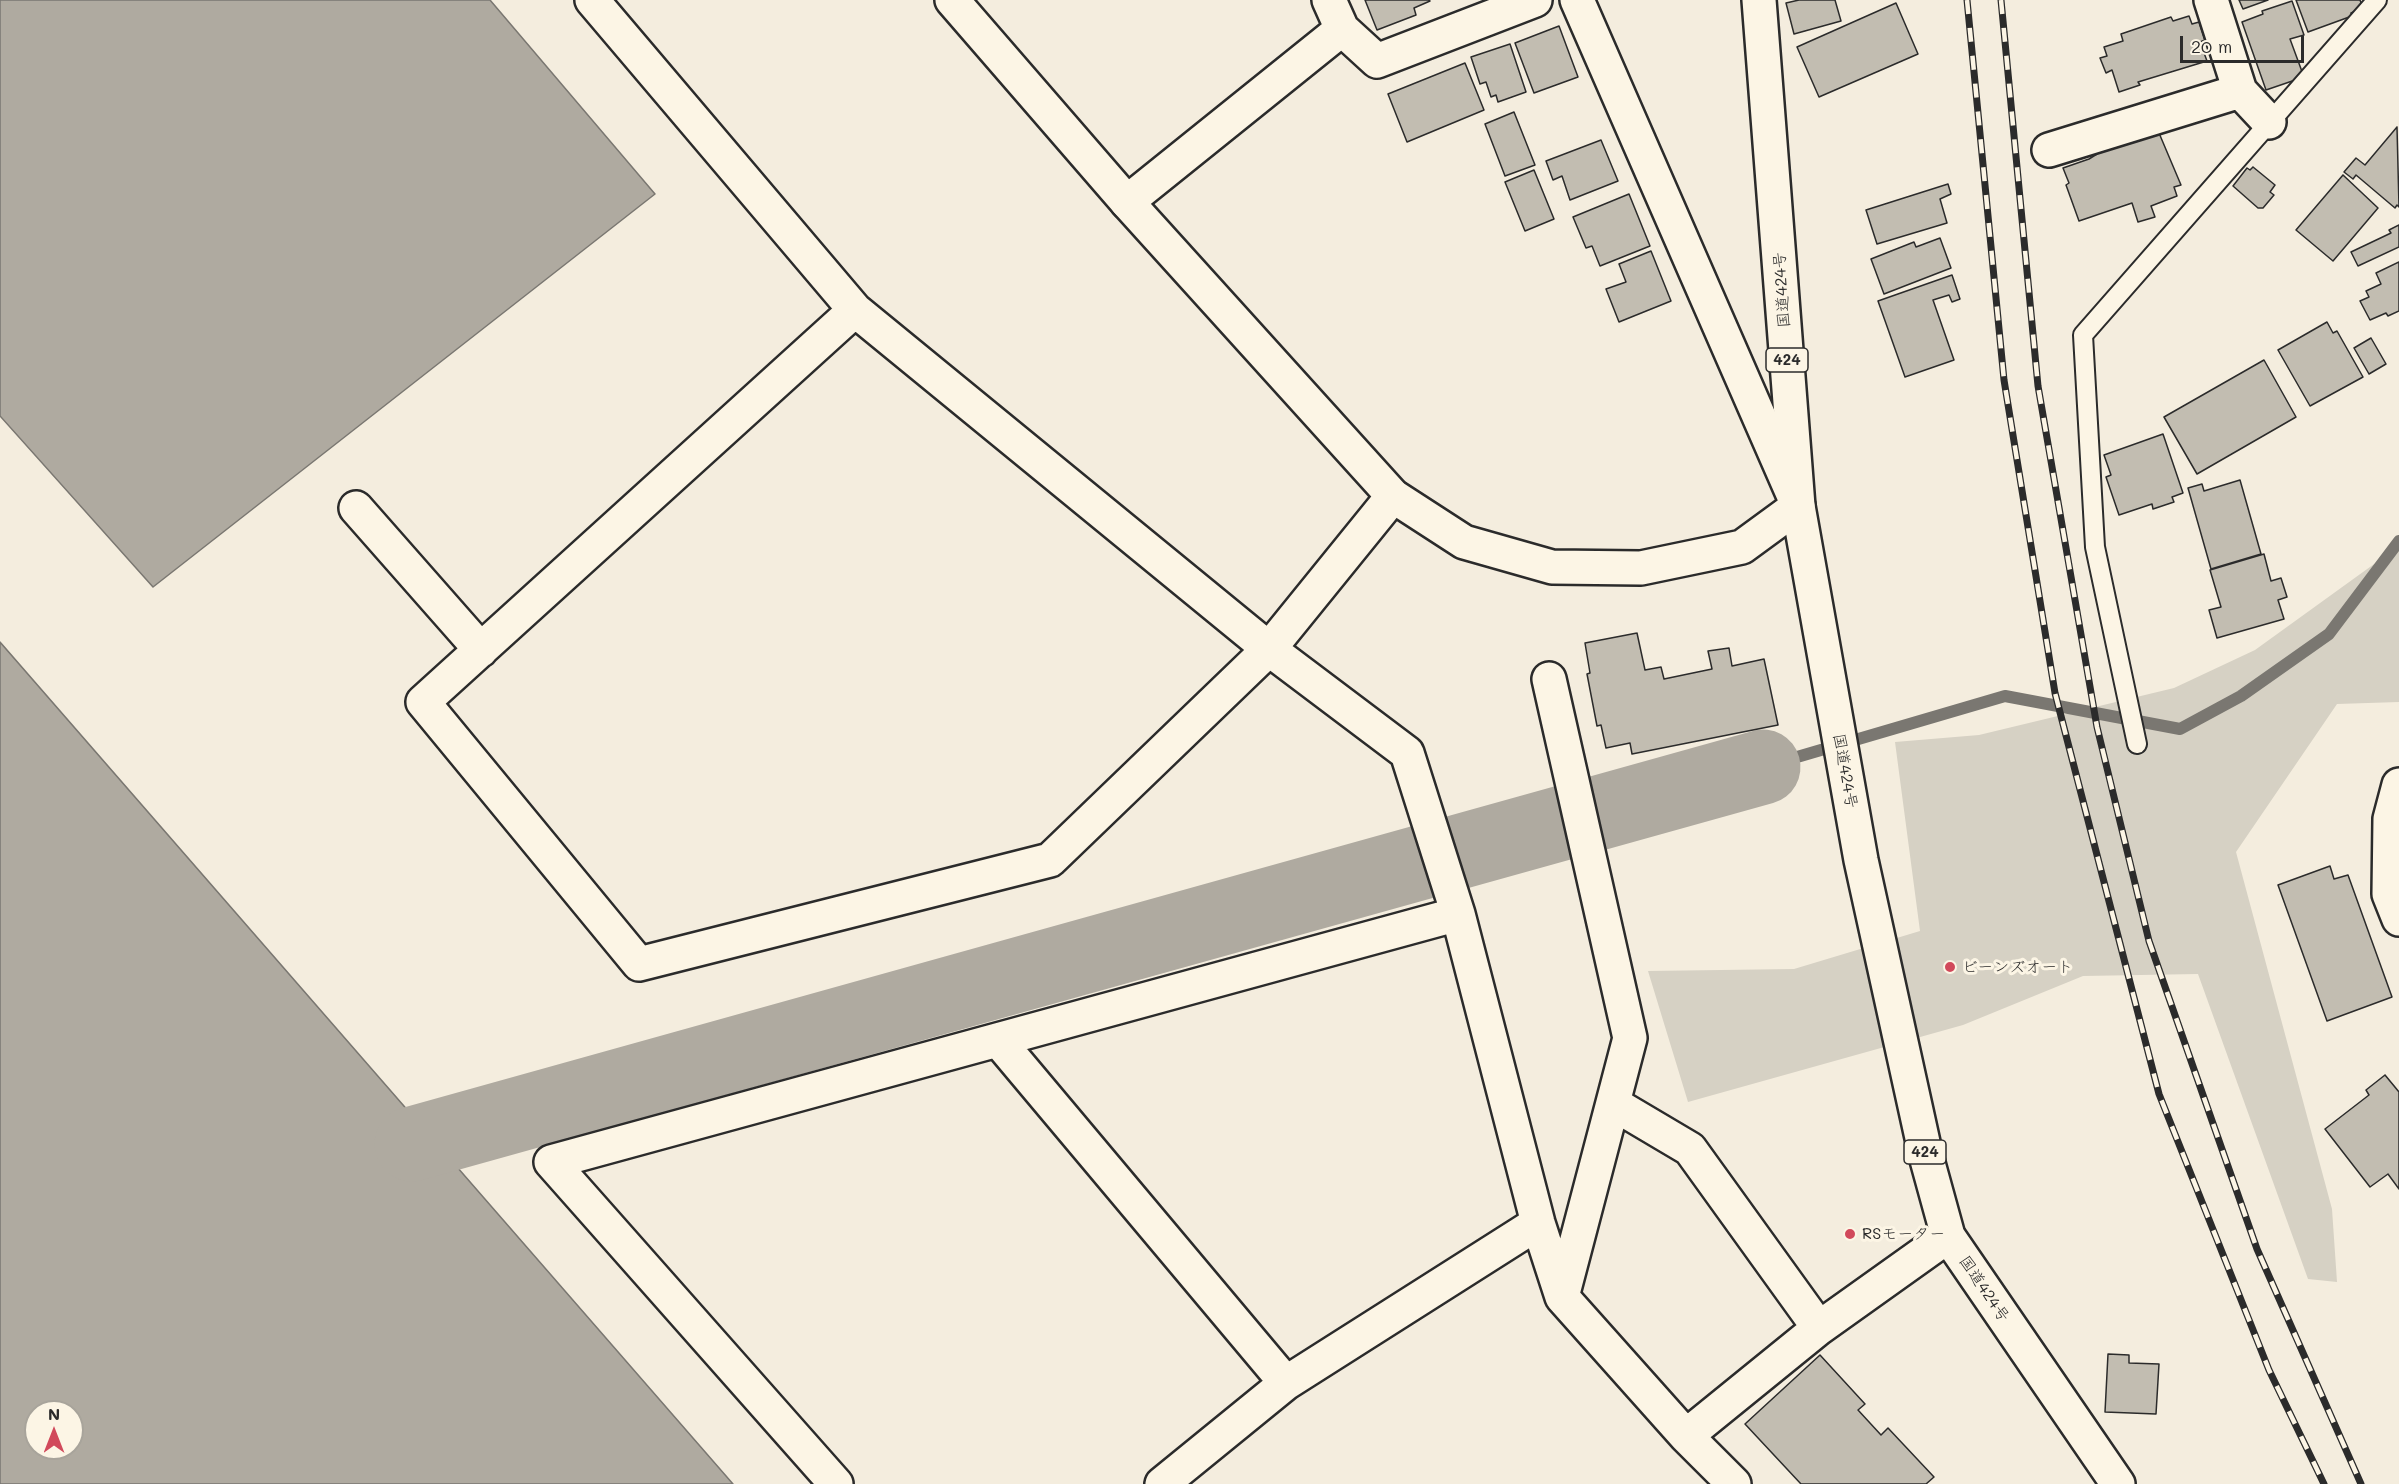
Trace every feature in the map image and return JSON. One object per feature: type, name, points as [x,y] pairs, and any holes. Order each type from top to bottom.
[{"type":"main road","points":[[591,0],[855,310],[1269,649],[1407,753],[1458,914],[1538,1223],[1562,1297],[1686,1436],[1734,1484]]},
{"type":"main road","points":[[952,0],[1127,202],[1393,496],[1464,542],[1552,567],[1641,568],[1742,547],[1798,506],[1577,0]]},
{"type":"main road","points":[[1127,202],[1336,14],[1377,61],[1535,0]]},
{"type":"main road","name":"国道424号","points":[[1759,0],[1798,506],[1861,860],[1926,1155],[1948,1236],[2118,1484]]},
{"type":"main road","points":[[2211,0],[2240,91],[2269,122]]},
{"type":"main road","points":[[2049,150],[2240,91]]},
{"type":"main road","points":[[855,310],[423,702],[639,964],[1050,860],[1269,649],[1393,496]]},
{"type":"main road","points":[[356,508],[481,650]]},
{"type":"main road","points":[[1549,679],[1630,1038],[1562,1297]]},
{"type":"main road","points":[[2399,785],[2390,819],[2389,894],[2399,919]]},
{"type":"main road","points":[[836,1484],[551,1162],[1458,914]]},
{"type":"main road","points":[[999,1040],[1286,1383]]},
{"type":"main road","points":[[1614,1104],[1690,1149],[1819,1328]]},
{"type":"main road","points":[[1162,1484],[1286,1383],[1538,1223]]},
{"type":"main road","points":[[1686,1436],[1819,1328],[1948,1236]]},
{"type":"lane","points":[[2137,744],[2095,547],[2083,335],[2377,0]]},
{"type":"shaded area","points":[[0,0],[490,0],[655,194],[153,587],[0,416]]},
{"type":"shaded area","points":[[2399,546],[2399,702],[2337,704],[2236,852],[2332,1209],[2337,1282],[2308,1279],[2198,974],[2083,976],[1963,1025],[1688,1102],[1648,971],[1794,969],[1920,931],[1895,742],[1979,735],[2174,688],[2255,650]]},
{"type":"shaded area","points":[[0,642],[733,1484],[0,1484]]},
{"type":"building","points":[[1365,0],[1430,1],[1414,8],[1416,15],[1377,30]]},
{"type":"building","points":[[1799,0],[1835,0],[1841,21],[1794,34],[1786,3]]},
{"type":"building","points":[[2239,0],[2268,0],[2243,9]]},
{"type":"building","points":[[2296,0],[2360,0],[2363,8],[2351,13],[2352,16],[2308,32]]},
{"type":"building","points":[[2292,1],[2304,35],[2290,39],[2304,77],[2266,90],[2242,22],[2263,14],[2262,11]]},
{"type":"building","points":[[1896,3],[1918,54],[1819,97],[1797,47]]},
{"type":"building","points":[[2189,16],[2192,24],[2199,22],[2205,40],[2200,42],[2207,61],[2138,82],[2140,85],[2119,92],[2112,70],[2106,73],[2100,58],[2107,56],[2104,47],[2123,41],[2121,34],[2171,17],[2173,21]]},
{"type":"building","points":[[1559,26],[1578,77],[1534,93],[1515,43]]},
{"type":"building","points":[[1510,44],[1526,92],[1498,102],[1496,95],[1491,97],[1486,82],[1480,84],[1471,57]]},
{"type":"building","points":[[1465,63],[1484,110],[1407,142],[1388,94]]},
{"type":"building","points":[[1514,112],[1535,165],[1505,176],[1485,124]]},
{"type":"building","points":[[2397,127],[2399,207],[2397,205],[2395,208],[2356,175],[2353,179],[2344,172],[2356,158],[2365,165]]},
{"type":"building","points":[[2159,133],[2181,185],[2174,187],[2177,196],[2151,206],[2155,217],[2138,222],[2132,203],[2079,221],[2066,185],[2069,183],[2063,168],[2097,154],[2095,148]]},
{"type":"building","points":[[1601,140],[1618,181],[1570,200],[1562,176],[1553,180],[1546,161]]},
{"type":"building","points":[[2253,167],[2275,185],[2270,192],[2274,195],[2263,208],[2258,208],[2233,186],[2247,168],[2250,170]]},
{"type":"building","points":[[1534,170],[1554,219],[1525,231],[1505,182]]},
{"type":"building","points":[[2343,175],[2378,208],[2333,261],[2296,230]]},
{"type":"building","points":[[1948,184],[1951,194],[1940,199],[1947,223],[1877,244],[1866,210]]},
{"type":"building","points":[[1629,194],[1650,246],[1600,266],[1592,246],[1586,248],[1573,217]]},
{"type":"building","points":[[2399,225],[2399,247],[2358,266],[2351,252],[2391,233],[2389,230]]},
{"type":"building","points":[[1940,238],[1951,268],[1884,294],[1871,259],[1914,242],[1916,247]]},
{"type":"building","points":[[1651,251],[1671,301],[1619,322],[1606,289],[1626,282],[1619,264]]},
{"type":"building","points":[[2399,262],[2399,311],[2388,316],[2386,313],[2370,320],[2360,301],[2369,297],[2366,291],[2381,284],[2376,273]]},
{"type":"building","points":[[1952,275],[1960,299],[1952,302],[1949,295],[1933,300],[1954,360],[1905,377],[1878,301]]},
{"type":"building","points":[[2327,322],[2333,333],[2337,331],[2363,377],[2310,406],[2278,350]]},
{"type":"building","points":[[2371,338],[2386,364],[2369,374],[2354,348]]},
{"type":"building","points":[[2264,360],[2296,417],[2197,474],[2164,417]]},
{"type":"building","points":[[2163,434],[2183,493],[2172,497],[2174,502],[2153,509],[2152,504],[2119,515],[2106,477],[2111,475],[2104,455]]},
{"type":"building","points":[[2240,480],[2261,554],[2211,569],[2188,488],[2202,484],[2204,491]]},
{"type":"building","points":[[2264,554],[2271,581],[2281,578],[2287,597],[2278,600],[2284,619],[2217,638],[2209,610],[2221,607],[2210,570]]},
{"type":"building","points":[[1637,633],[1645,670],[1661,667],[1664,679],[1712,669],[1708,651],[1729,648],[1732,666],[1764,659],[1778,725],[1632,754],[1630,743],[1606,748],[1601,725],[1597,726],[1587,674],[1590,673],[1585,643]]},
{"type":"building","points":[[2330,866],[2334,879],[2348,875],[2392,997],[2327,1021],[2278,885]]},
{"type":"building","points":[[2385,1075],[2399,1092],[2399,1189],[2388,1174],[2370,1187],[2325,1129],[2369,1095],[2366,1090]]},
{"type":"building","points":[[2108,1354],[2129,1355],[2129,1363],[2159,1364],[2156,1414],[2105,1412]]},
{"type":"building","points":[[1820,1355],[1865,1404],[1858,1410],[1881,1435],[1888,1428],[1934,1477],[1926,1484],[1801,1484],[1745,1424]]},
{"type":"waterway","points":[[1763,767],[2005,696],[2180,729],[2241,696],[2329,634],[2399,541]]},
{"type":"waterway","points":[[412,1144],[1763,767]]},
{"type":"railway","points":[[1967,0],[2004,380],[2055,693],[2159,1094],[2269,1370],[2324,1484]]},
{"type":"railway","points":[[2001,0],[2038,386],[2097,727],[2149,941],[2257,1249],[2361,1484]]},
{"type":"place","name":"ビーンズオート","points":[[1950,967]]},
{"type":"place","name":"RSモーター","points":[[1850,1234]]}]
